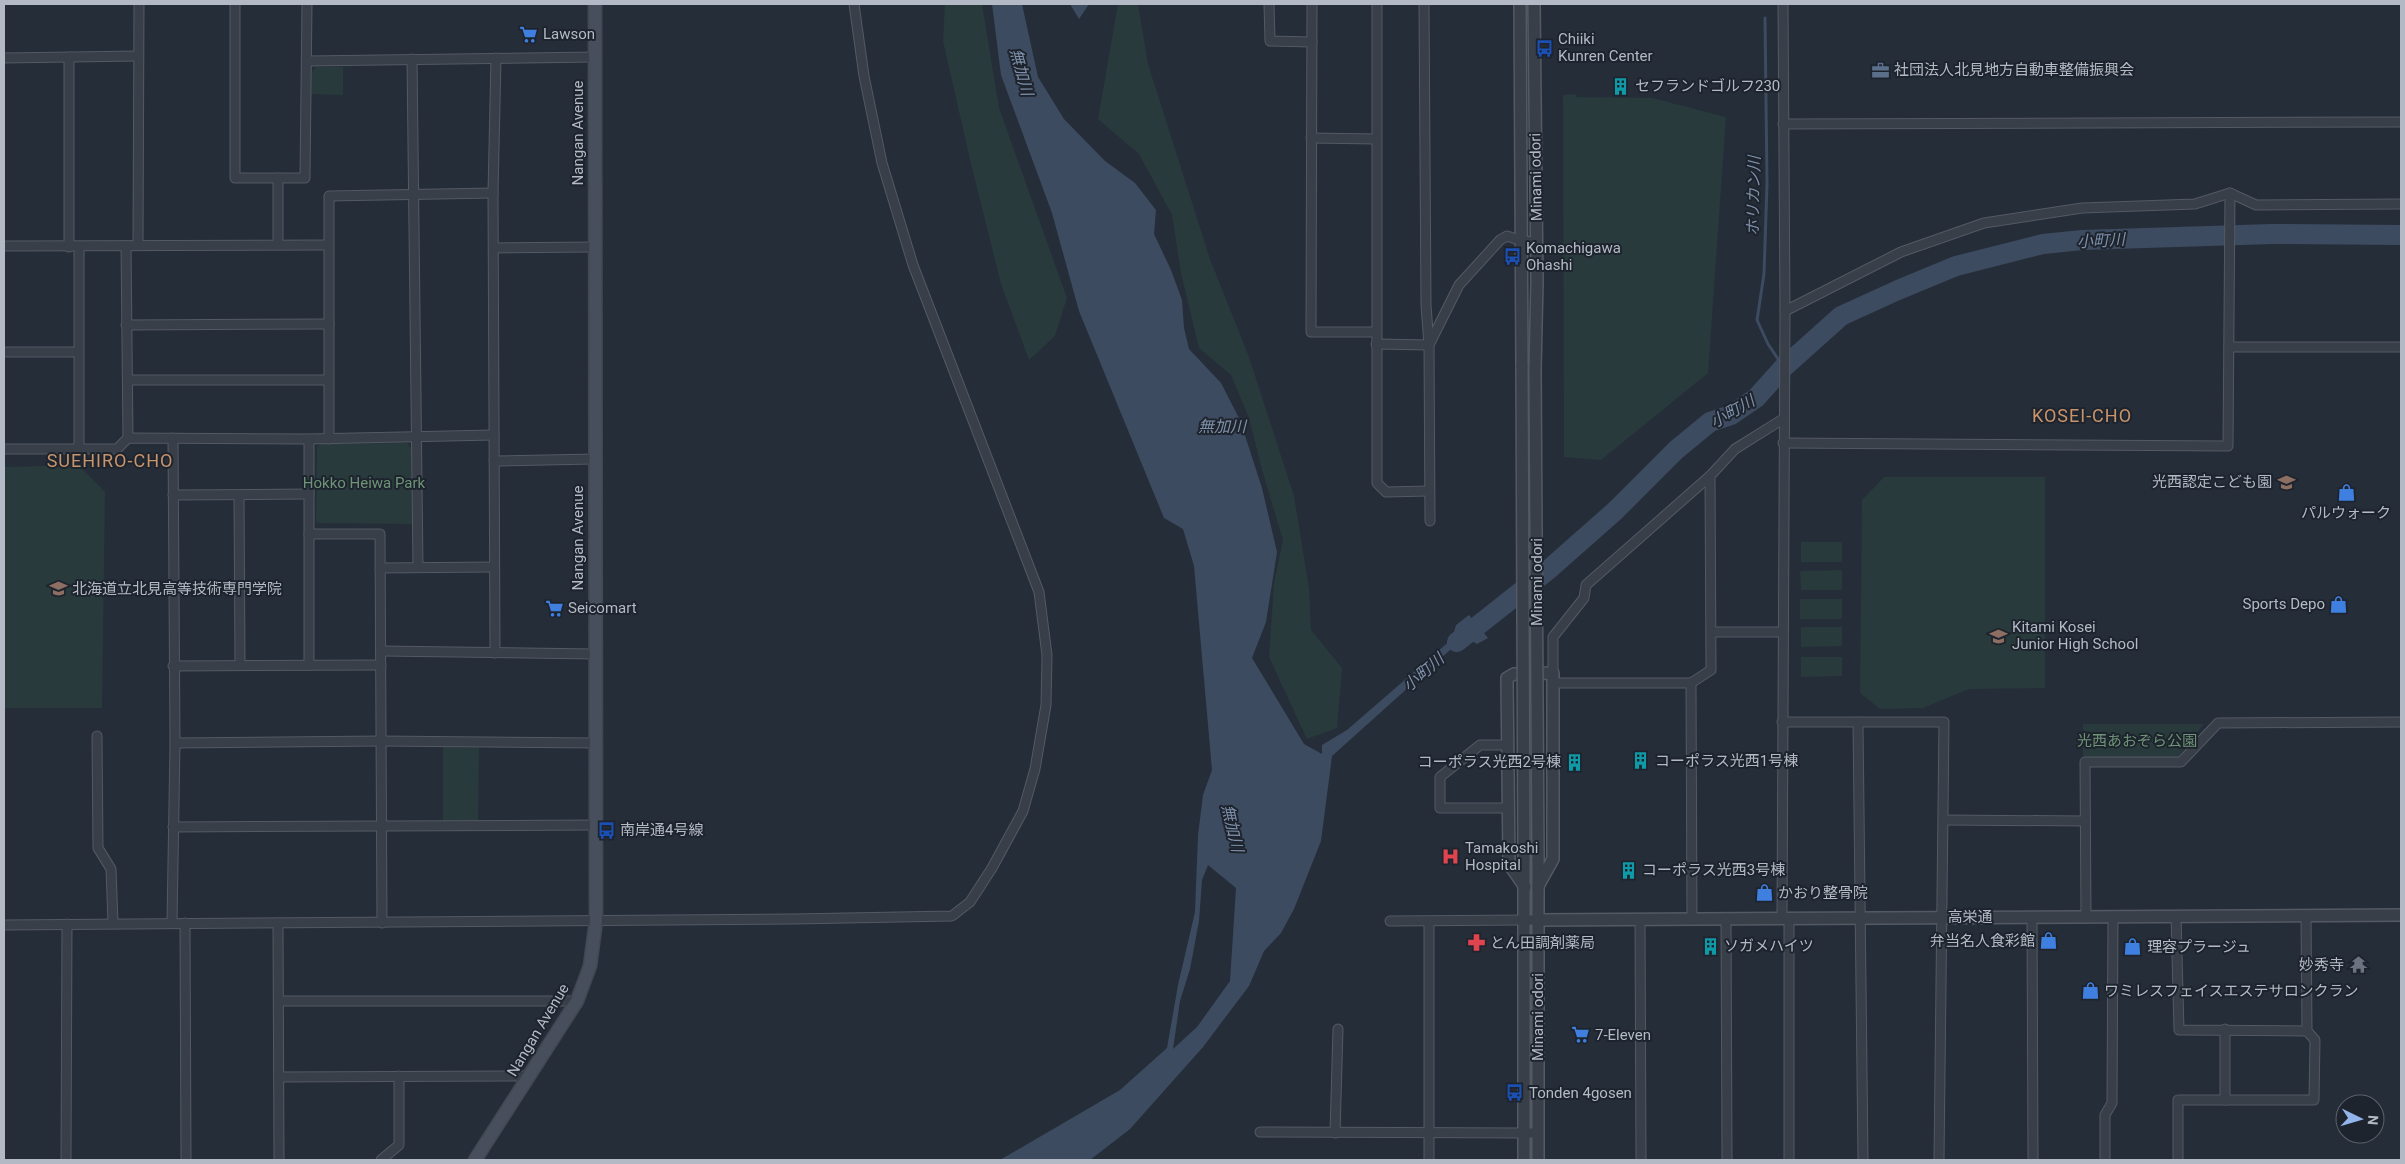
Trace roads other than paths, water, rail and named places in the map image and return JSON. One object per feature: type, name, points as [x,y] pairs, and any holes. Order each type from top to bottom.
[{"type":"main road","name":"Nangan Avenue","points":[[475,1160],[577,1001],[590,966],[596,921],[594,4]]},
{"type":"street","points":[[138,4],[138,245]]},
{"type":"street","points":[[235,4],[235,178],[304,178],[307,4]]},
{"type":"street","points":[[4,925],[596,921],[952,916],[970,902],[992,868],[1023,811],[1035,769],[1046,695],[1047,655],[1039,592],[913,264],[882,163],[864,76],[854,4]]},
{"type":"street","points":[[1269,4],[1270,42],[1312,42]]},
{"type":"street","points":[[1312,4],[1312,332],[1376,332]]},
{"type":"street","points":[[1377,4],[1377,483],[1386,492],[1429,491]]},
{"type":"street","points":[[1424,4],[1430,521]]},
{"type":"street","name":"Minami odori","points":[[1520,4],[1525,887],[1524,1160]]},
{"type":"street","name":"Minami odori","points":[[1534,4],[1538,1160]]},
{"type":"street","points":[[1783,4],[1785,325],[1782,722],[1790,1160]]},
{"type":"street","points":[[4,58],[138,56]]},
{"type":"street","points":[[69,57],[69,247]]},
{"type":"street","points":[[307,61],[595,57]]},
{"type":"street","points":[[495,653],[493,193],[496,58]]},
{"type":"street","points":[[412,59],[412,193],[418,567]]},
{"type":"street","points":[[1783,124],[2401,122]]},
{"type":"street","points":[[1311,138],[1376,139]]},
{"type":"street","points":[[278,178],[278,244]]},
{"type":"street","points":[[329,438],[328,196],[493,193]]},
{"type":"street","points":[[1785,311],[1901,252],[1984,223],[2082,208],[2195,204],[2230,193],[2256,205],[2401,204]]},
{"type":"street","points":[[1783,443],[2228,446],[2230,193]]},
{"type":"street","points":[[1429,344],[1459,285],[1500,240],[1507,236],[1522,241],[1536,242]]},
{"type":"street","points":[[4,246],[328,244]]},
{"type":"street","points":[[126,246],[128,438]]},
{"type":"street","points":[[79,247],[79,448]]},
{"type":"street","points":[[494,248],[594,247]]},
{"type":"street","points":[[126,325],[329,324]]},
{"type":"street","points":[[1376,344],[1429,344]]},
{"type":"street","points":[[2229,347],[2401,347]]},
{"type":"street","points":[[4,352],[78,352]]},
{"type":"street","points":[[128,380],[328,380]]},
{"type":"street","points":[[1538,886],[1553,859],[1553,637],[1584,598],[1586,585],[1710,476],[1735,449],[1784,419]]},
{"type":"street","points":[[4,449],[116,449],[128,438],[309,439],[494,435]]},
{"type":"street","points":[[172,923],[174,743],[173,438]]},
{"type":"street","points":[[309,439],[309,665]]},
{"type":"street","points":[[494,461],[594,459]]},
{"type":"street","points":[[1525,887],[1509,864],[1507,678],[1514,674],[1553,678],[1691,683],[1711,670],[1710,476]]},
{"type":"street","points":[[173,495],[308,494]]},
{"type":"street","points":[[239,495],[240,664]]},
{"type":"street","points":[[309,534],[380,534],[380,827],[382,923]]},
{"type":"street","points":[[380,568],[494,567]]},
{"type":"street","points":[[1711,632],[1782,632]]},
{"type":"street","points":[[381,651],[595,654]]},
{"type":"street","points":[[174,666],[240,664],[381,665]]},
{"type":"street","points":[[1691,683],[1692,918]]},
{"type":"street","points":[[1782,722],[1944,722],[1945,820],[1939,1160]]},
{"type":"street","points":[[2086,917],[2085,762],[2181,762],[2218,722],[2401,722]]},
{"type":"street","points":[[1858,723],[1863,1160]]},
{"type":"street","points":[[97,736],[98,848],[111,869],[113,923]]},
{"type":"street","points":[[174,743],[381,740],[595,743]]},
{"type":"street","points":[[1508,745],[1480,745],[1440,777],[1440,808],[1508,808]]},
{"type":"street","points":[[1945,820],[2085,821]]},
{"type":"street","points":[[173,827],[596,825]]},
{"type":"street","name":"高栄通","points":[[1538,920],[2401,915]]},
{"type":"street","points":[[2105,1160],[2105,1115],[2112,1103],[2113,916]]},
{"type":"street","points":[[2176,916],[2179,1030],[2307,1031]]},
{"type":"street","points":[[2178,1160],[2178,1100],[2314,1100],[2314,1040],[2307,1031],[2306,916]]},
{"type":"street","points":[[2032,917],[2033,1160]]},
{"type":"street","points":[[1726,918],[1726,1160]]},
{"type":"street","points":[[1640,919],[1642,1160]]},
{"type":"street","points":[[1390,921],[1538,920]]},
{"type":"street","points":[[1429,921],[1429,1160]]},
{"type":"street","points":[[185,923],[186,1160]]},
{"type":"street","points":[[278,923],[279,1160]]},
{"type":"street","points":[[66,1160],[68,924]]},
{"type":"street","points":[[279,1000],[577,1001]]},
{"type":"street","points":[[2224,1029],[2225,1100]]},
{"type":"street","points":[[1335,1133],[1338,1030]]},
{"type":"street","points":[[381,1160],[399,1145],[399,1076]]},
{"type":"street","points":[[279,1077],[530,1076]]},
{"type":"street","points":[[1260,1132],[1538,1133]]},
{"type":"water","name":"無加川","points":[[992,4],[1022,4],[1038,77],[1064,119],[1105,161],[1135,183],[1156,210],[1154,234],[1171,270],[1182,300],[1184,328],[1189,349],[1221,383],[1240,420],[1262,488],[1277,552],[1266,622],[1252,658],[1304,744],[1322,754],[1322,745],[1347,730],[1452,639],[1456,625],[1469,615],[1488,638],[1477,644],[1468,639],[1459,642],[1332,756],[1321,841],[1294,909],[1281,933],[1264,951],[1249,986],[1203,1047],[1130,1129],[1090,1160],[1000,1160],[1120,1090],[1167,1048],[1178,985],[1195,912],[1198,835],[1203,795],[1212,770],[1194,566],[1183,529],[1164,518],[1079,311],[1052,213],[1001,75]],"holes":[[[1208,865],[1236,888],[1230,981],[1197,1027],[1173,1049],[1180,1001],[1190,969],[1199,921],[1202,880]]]},
{"type":"water","points":[[1070,4],[1089,4],[1079,19]]},
{"type":"waterway","name":"ホリカン川","points":[[1765,18],[1767,184],[1764,274],[1757,320],[1768,344],[1782,365]]},
{"type":"waterway","name":"小町川","points":[[1457,642],[1547,571],[1615,511],[1676,450],[1710,422],[1731,415],[1756,398],[1783,368],[1841,316],[1898,290],[1956,266],[2043,244],[2082,240],[2272,234],[2401,235]]},
{"type":"place","name":"Lawson","points":[[529,34]]},
{"type":"place","name":"Chiiki Kunren Center","points":[[1544,48]]},
{"type":"place","name":"社団法人北見地方自動車整備振興会","points":[[1880,70]]},
{"type":"place","name":"セフランドゴルフ230","points":[[1621,86]]},
{"type":"place","name":"Komachigawa Ohashi","points":[[1512,257]]},
{"type":"place","name":"光西認定こども園","points":[[2286,482]]},
{"type":"place","name":"パルウォーク","points":[[2346,492]]},
{"type":"place","name":"北海道立北見高等技術専門学院","points":[[58,589]]},
{"type":"place","name":"Sports Depo","points":[[2339,604]]},
{"type":"place","name":"Seicomart","points":[[554,608]]},
{"type":"place","name":"Kitami Kosei Junior High School","points":[[1998,636]]},
{"type":"place","name":"コーポラス光西1号棟","points":[[1641,761]]},
{"type":"place","name":"コーポラス光西2号棟","points":[[1575,762]]},
{"type":"place","name":"南岸通4号線","points":[[606,830]]},
{"type":"place","name":"Tamakoshi Hospital","points":[[1451,857]]},
{"type":"place","name":"コーポラス光西3号棟","points":[[1628,870]]},
{"type":"place","name":"かおり整骨院","points":[[1764,893]]},
{"type":"place","name":"弁当名人食彩館","points":[[2049,941]]},
{"type":"place","name":"とん田調剤薬局","points":[[1476,943]]},
{"type":"place","name":"ソガメハイツ","points":[[1710,946]]},
{"type":"place","name":"理容プラージュ","points":[[2133,947]]},
{"type":"place","name":"妙秀寺","points":[[2358,965]]},
{"type":"place","name":"ワミレスフェイスエステサロンクラン","points":[[2090,991]]},
{"type":"place","name":"7-Eleven","points":[[1581,1035]]},
{"type":"place","name":"Tonden 4gosen","points":[[1515,1093]]},
{"type":"district","name":"KOSEI-CHO","points":[[2082,416]]},
{"type":"district","name":"SUEHIRO-CHO","points":[[110,461]]},
{"type":"park label","name":"Hokko Heiwa Park","points":[[364,483]]},
{"type":"park label","name":"光西あおぞら公園","points":[[2137,741]]}]
